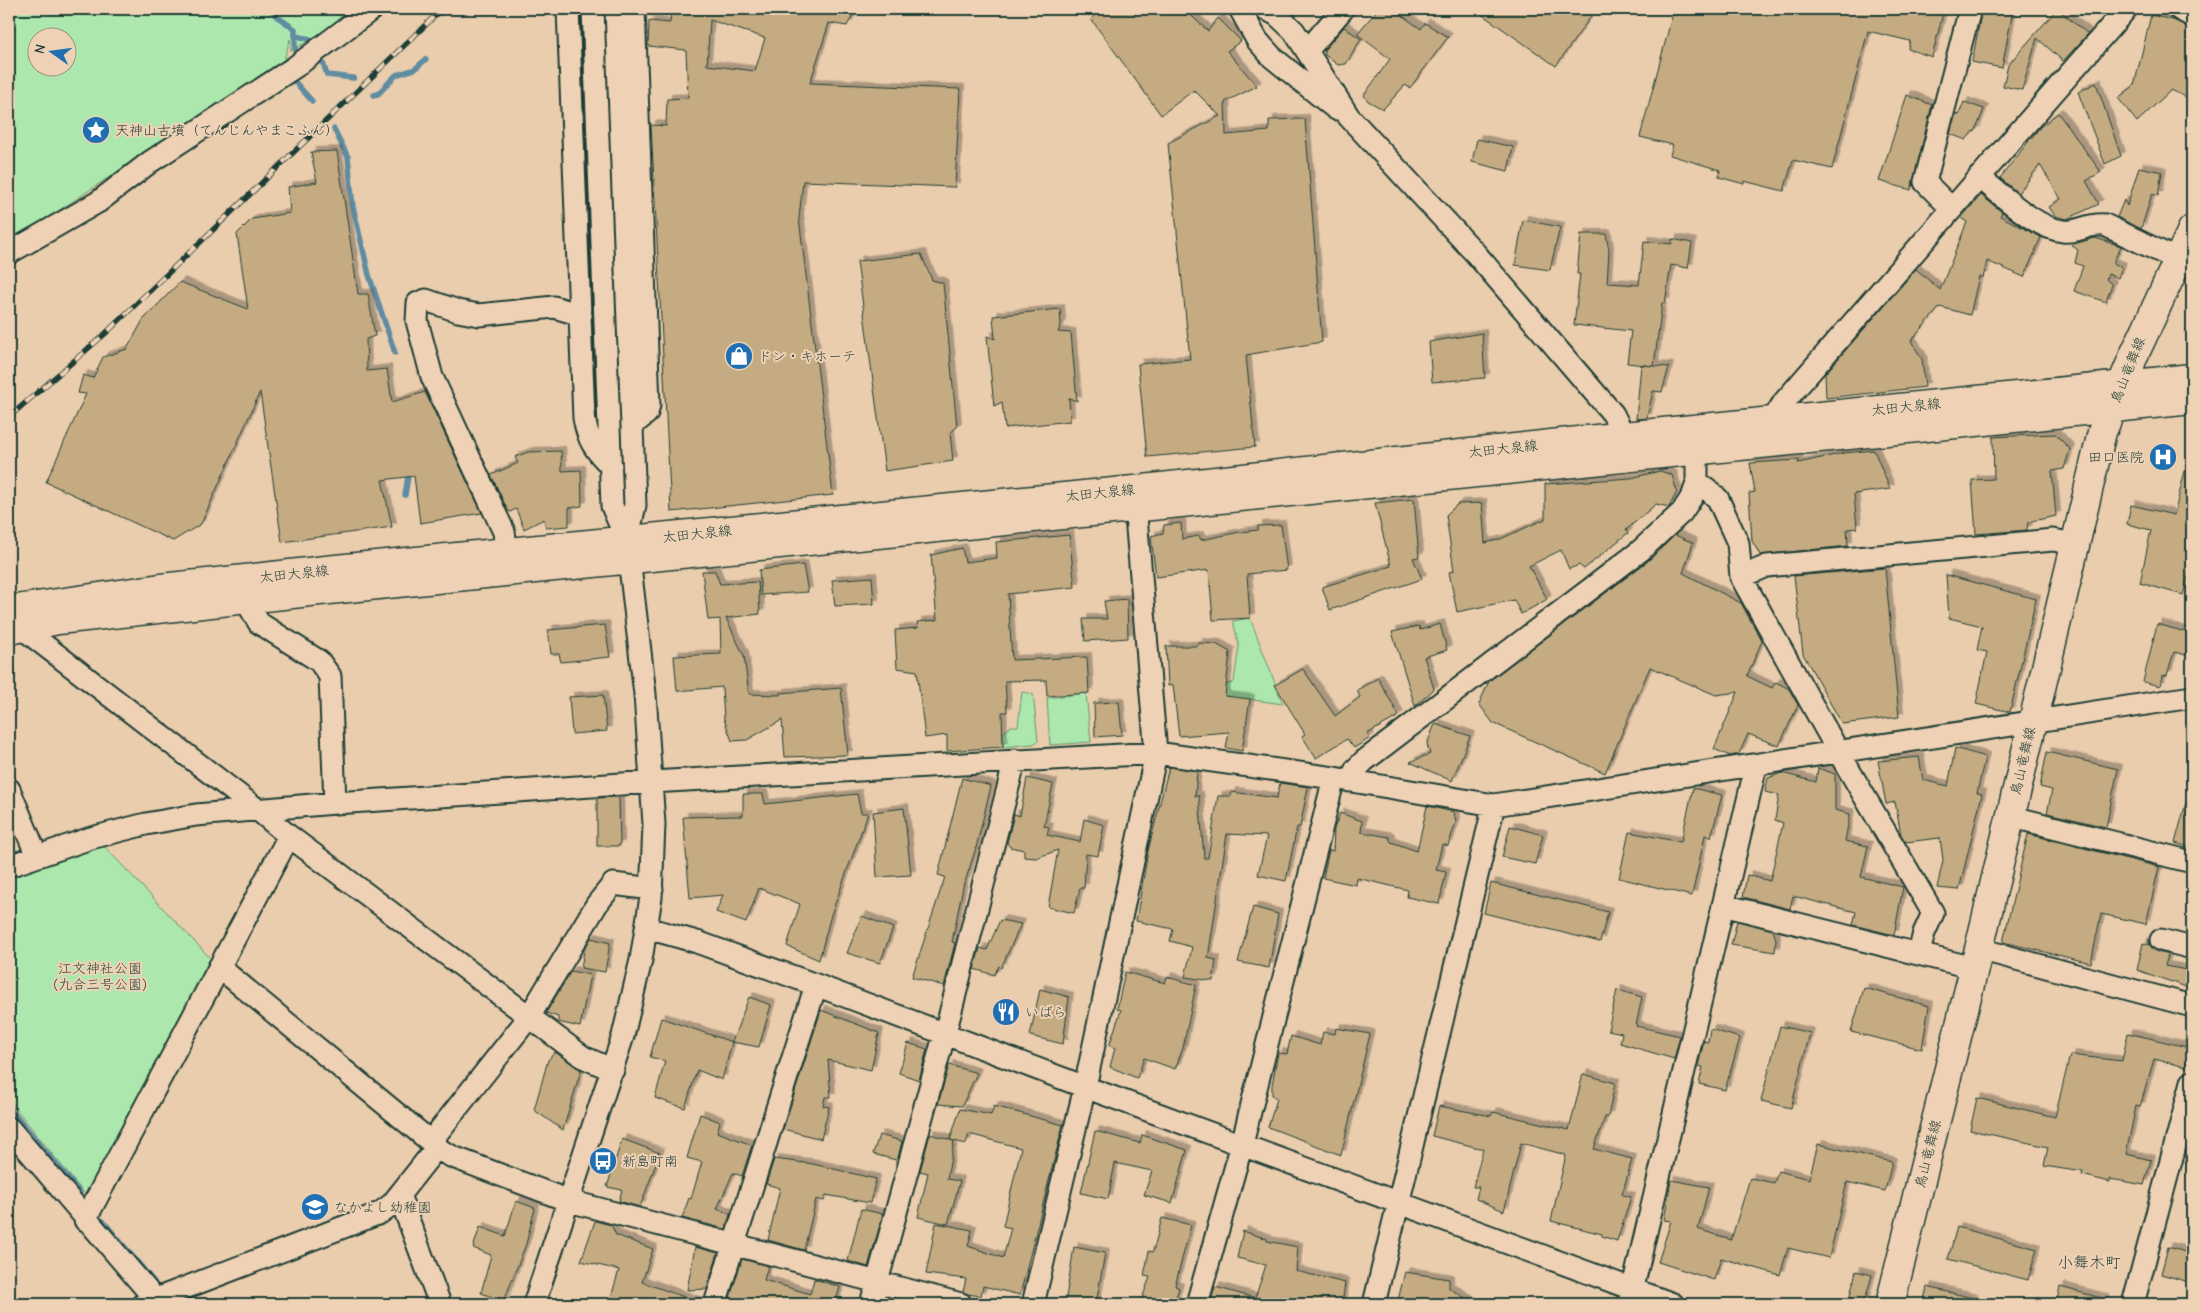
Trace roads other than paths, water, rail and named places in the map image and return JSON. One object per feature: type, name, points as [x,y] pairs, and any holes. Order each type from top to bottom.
[{"type":"main road","name":"鳥山竜舞線","points":[[1890,1304],[1977,958],[2031,723],[2102,432],[2138,346],[2192,230]]},
{"type":"main road","name":"太田大泉線","points":[[12,621],[58,620],[245,599],[628,551],[1135,500],[1625,447],[1698,440],[1774,441],[2117,397],[2192,378]]},
{"type":"main road","name":"太田大泉線","points":[[1698,440],[1772,421],[2117,397],[2192,400]]},
{"type":"main road","name":"太田大泉線","points":[[12,621],[40,604],[170,587],[507,553],[628,551]]},
{"type":"street","points":[[9,253],[98,202],[150,162],[294,67],[372,9]]},
{"type":"street","points":[[568,9],[580,315],[587,436],[598,454],[611,466]]},
{"type":"street","points":[[534,1304],[613,1070],[632,1001],[647,928],[652,888],[652,782],[645,694],[628,551],[612,506],[593,9]]},
{"type":"street","points":[[616,9],[628,81]]},
{"type":"street","points":[[628,551],[635,505],[628,81],[634,9]]},
{"type":"street","points":[[1240,9],[1257,40],[1272,57],[1332,106],[1349,117]]},
{"type":"street","points":[[1266,9],[1277,15],[1294,31],[1349,117],[1482,260],[1613,414],[1625,447]]},
{"type":"street","points":[[1307,51],[1343,9]]},
{"type":"street","points":[[1951,208],[1925,182],[1970,9]]},
{"type":"street","points":[[1772,421],[1784,402],[2126,9]]},
{"type":"street","points":[[2179,9],[2192,16]]},
{"type":"street","points":[[1979,177],[2036,220],[2051,228],[2073,231],[2091,224],[2105,225],[2178,260]]},
{"type":"street","points":[[507,553],[504,532],[432,377],[417,321],[418,303],[426,300],[458,311],[479,315],[554,307],[580,315]]},
{"type":"street","points":[[1197,1304],[1342,779],[1356,769],[1364,760],[1640,551],[1682,512],[1697,485],[1698,440]]},
{"type":"street","points":[[1697,485],[1712,492],[1726,514],[1738,543],[1741,576],[1839,753],[1933,914],[1924,933],[1919,953]]},
{"type":"street","points":[[1033,1304],[1085,1087],[1156,753],[1135,500]]},
{"type":"street","points":[[1741,576],[1767,566],[2053,540],[2076,544]]},
{"type":"street","points":[[245,599],[259,623],[319,661],[330,676],[335,803]]},
{"type":"street","points":[[12,621],[258,810],[289,836],[582,1057],[613,1070]]},
{"type":"street","points":[[9,866],[146,824],[196,816],[335,803],[652,782],[1156,753],[1342,779],[1494,805],[1756,766],[2192,697]]},
{"type":"street","points":[[871,1304],[945,1034],[1015,760]]},
{"type":"street","points":[[1630,1297],[1756,766]]},
{"type":"street","points":[[9,789],[37,856]]},
{"type":"street","points":[[1374,1304],[1494,805]]},
{"type":"street","points":[[2009,816],[2192,862]]},
{"type":"street","points":[[85,1220],[289,836]]},
{"type":"street","points":[[9,1128],[152,1303],[380,1213],[392,1204],[434,1144],[529,1017],[597,904],[613,884],[652,888]]},
{"type":"street","points":[[1723,904],[1919,953],[1977,958],[2192,1006]]},
{"type":"street","points":[[647,928],[697,942],[816,985],[1242,1144],[1398,1203],[1630,1297],[1673,1304]]},
{"type":"street","points":[[2161,940],[2192,948]]},
{"type":"street","points":[[219,967],[434,1144],[453,1157],[569,1201],[961,1304]]},
{"type":"street","points":[[715,1304],[816,985]]},
{"type":"street","points":[[2133,1304],[2192,1082]]},
{"type":"street","points":[[400,1195],[440,1304]]},
{"type":"waterway","points":[[271,9],[276,16],[295,29],[295,49]]},
{"type":"waterway","points":[[296,36],[310,39]]},
{"type":"waterway","points":[[374,95],[378,94],[396,75],[415,69],[426,59]]},
{"type":"waterway","points":[[323,63],[327,75],[354,78]]},
{"type":"waterway","points":[[295,82],[312,101]]},
{"type":"waterway","points":[[334,129],[348,157],[353,207],[369,275],[395,353]]},
{"type":"waterway","points":[[405,495],[409,470]]},
{"type":"waterway","points":[[9,1107],[80,1193]]},
{"type":"waterway","points":[[103,1221],[154,1282]]},
{"type":"railway","points":[[9,417],[106,333],[442,9]]},
{"type":"place","name":"天神山古墳（てんじんやまこふん）","points":[[96,130]]},
{"type":"place","name":"ドン・キホーテ","points":[[739,356]]},
{"type":"place","name":"田口医院","points":[[2163,457]]},
{"type":"place","name":"いばら","points":[[1006,1012]]},
{"type":"place","name":"新島町南","points":[[603,1161]]},
{"type":"place","name":"なかよし幼稚園","points":[[315,1207]]},
{"type":"district","name":"小舞木町","points":[[2089,1263]]},
{"type":"park label","name":"江文神社公園 (九合三号公園)","points":[[100,976]]}]
